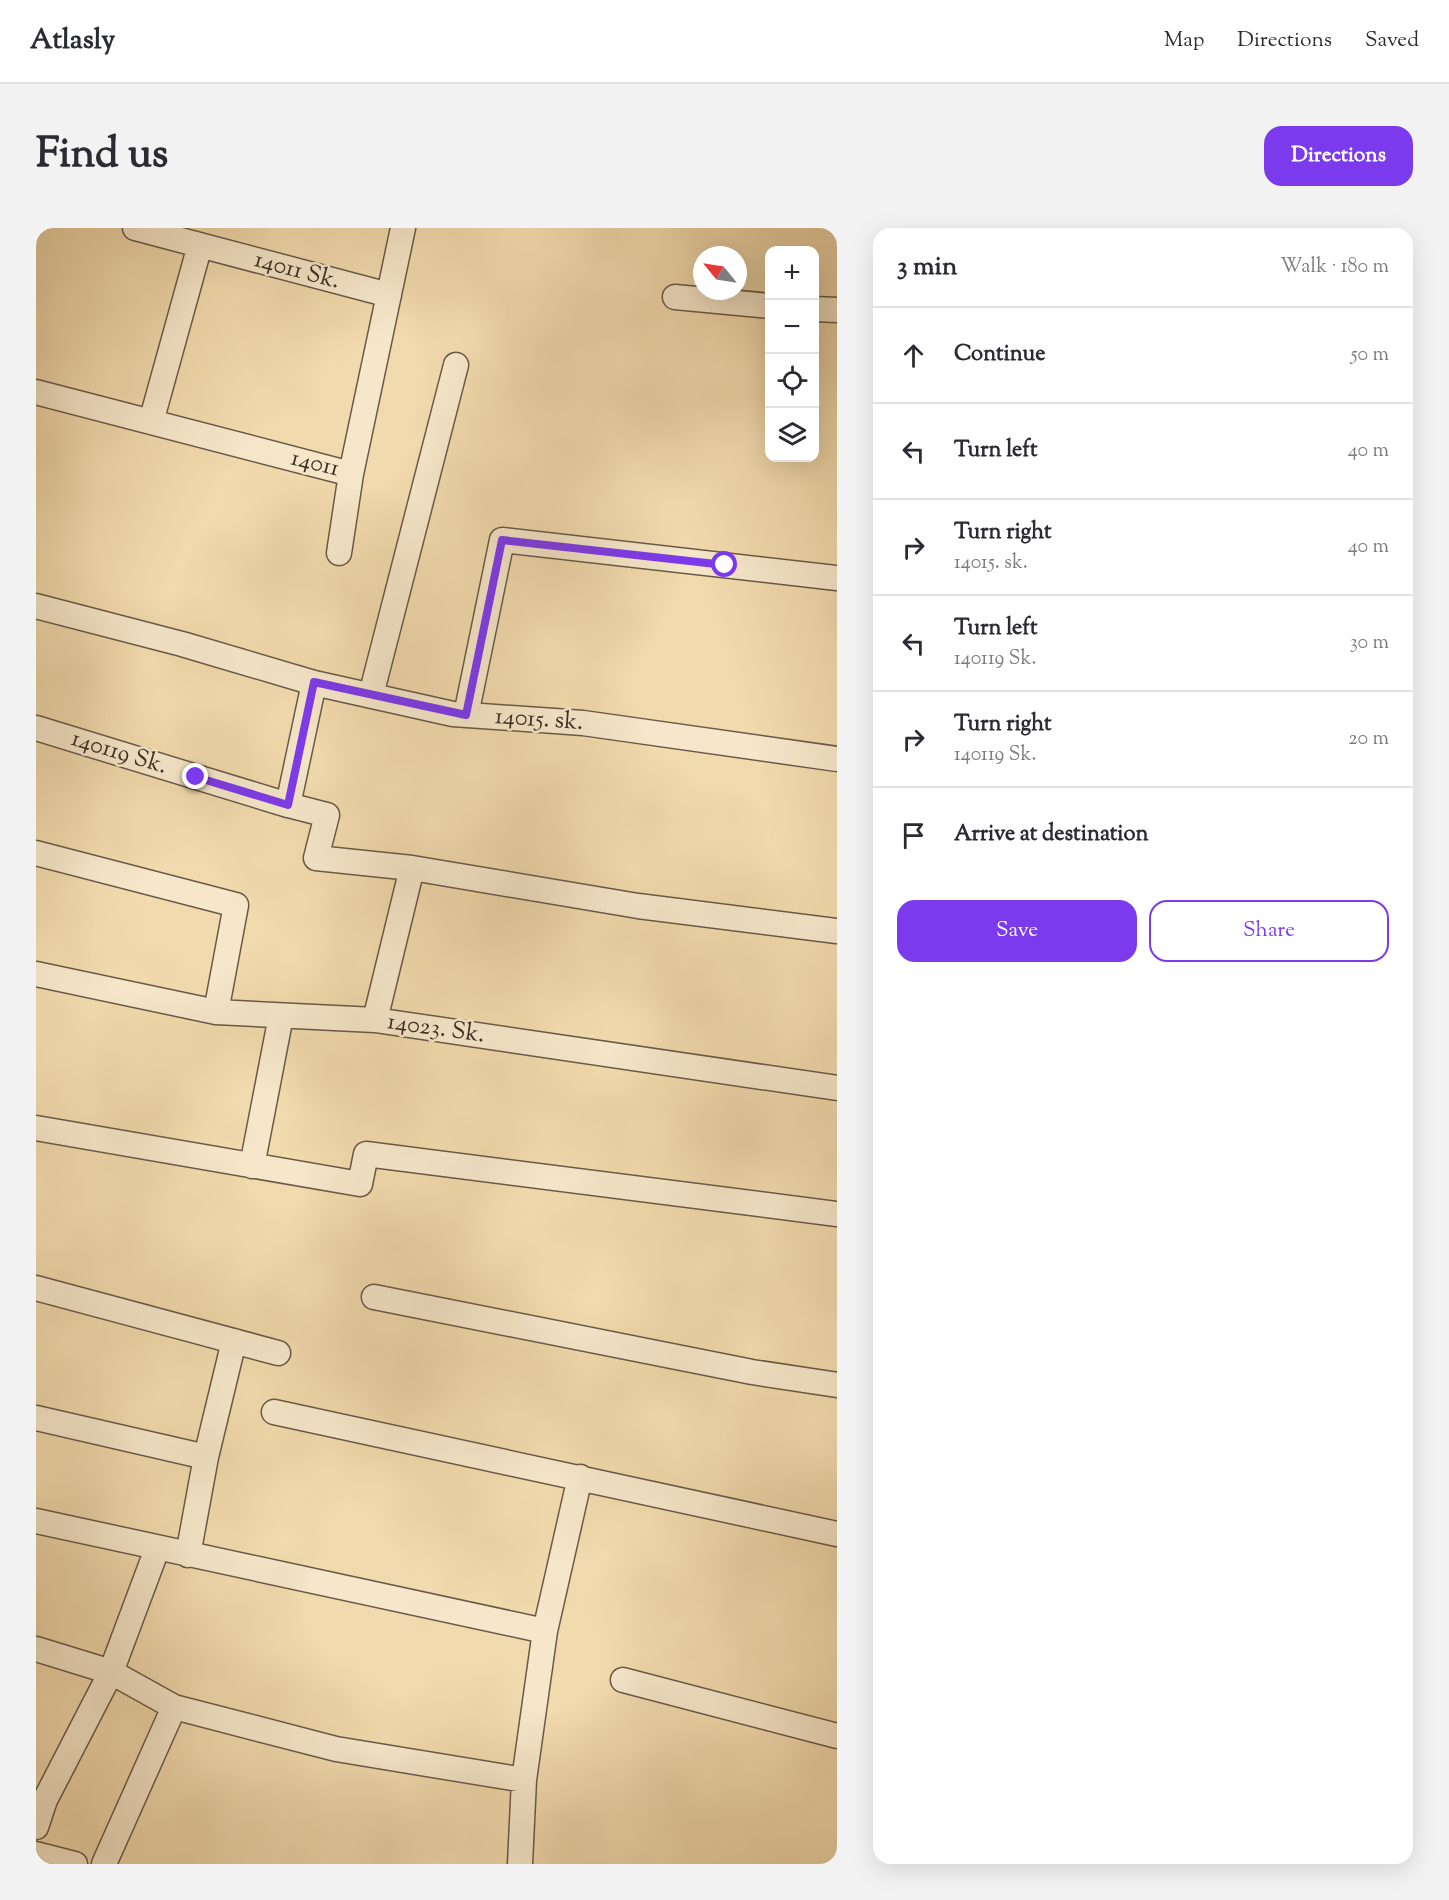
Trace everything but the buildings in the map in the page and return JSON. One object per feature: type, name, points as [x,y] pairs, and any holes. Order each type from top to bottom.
[{"type":"street","name":"14011 Sk.","points":[[135,228],[389,296]]},
{"type":"street","name":"14011","points":[[36,392],[351,474],[403,228]]},
{"type":"street","points":[[152,422],[200,245]]},
{"type":"street","points":[[675,297],[765,306]]},
{"type":"street","points":[[819,309],[837,310]]},
{"type":"street","points":[[372,695],[456,365]]},
{"type":"street","points":[[339,553],[351,474]]},
{"type":"street","points":[[466,715],[502,540],[837,578]]},
{"type":"street","name":"14015. sk.","points":[[36,606],[314,682],[466,715],[583,723],[837,759]]},
{"type":"street","points":[[288,805],[314,682]]},
{"type":"street","name":"140119 Sk.","points":[[36,728],[327,815],[316,858],[412,868]]},
{"type":"street","points":[[36,853],[236,905],[216,1012]]},
{"type":"street","points":[[375,1020],[412,868],[638,906],[837,931]]},
{"type":"street","name":"14023. Sk.","points":[[36,975],[216,1012],[375,1020],[837,1088]]},
{"type":"street","points":[[252,1166],[281,1016]]},
{"type":"street","points":[[36,1128],[360,1184],[366,1154],[837,1214]]},
{"type":"street","points":[[36,1288],[278,1353]]},
{"type":"street","points":[[374,1298],[752,1371],[837,1385]]},
{"type":"street","points":[[188,1556],[206,1457],[234,1341]]},
{"type":"street","points":[[274,1412],[837,1534]]},
{"type":"street","points":[[36,1418],[206,1457]]},
{"type":"street","points":[[520,1864],[524,1780],[545,1631],[580,1477]]},
{"type":"street","points":[[36,1521],[188,1556],[545,1631]]},
{"type":"street","points":[[36,1827],[41,1798],[111,1672],[157,1549]]},
{"type":"street","points":[[36,1649],[111,1672],[174,1707],[336,1749],[524,1780]]},
{"type":"street","points":[[623,1680],[837,1736]]},
{"type":"street","points":[[104,1864],[174,1707]]},
{"type":"street","points":[[36,1854],[75,1864]]},
{"type":"route","points":[[196,777],[288,805],[314,682],[466,715],[502,540],[725,565]]}]
